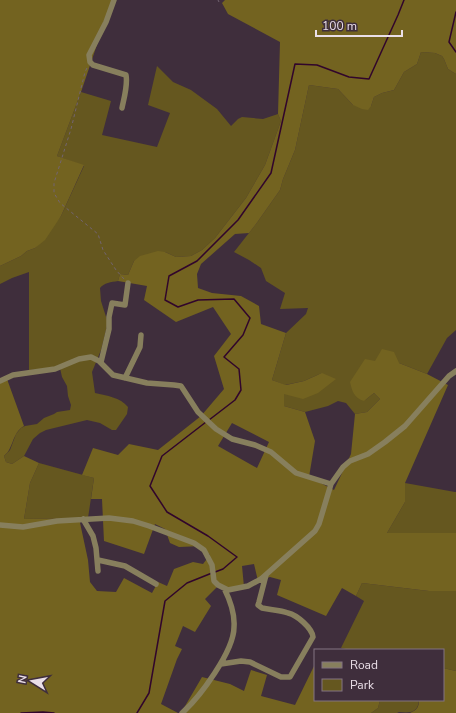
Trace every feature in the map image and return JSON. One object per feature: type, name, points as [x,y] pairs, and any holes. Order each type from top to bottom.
[{"type":"street","points":[[114,0],[106,22],[89,55],[90,62],[93,65],[126,75],[127,77],[122,108]]},
{"type":"street","points":[[100,362],[109,329],[112,303],[125,305],[128,283]]},
{"type":"street","points":[[125,378],[140,347],[141,335]]},
{"type":"street","points":[[0,381],[13,376],[55,369],[83,358],[96,358],[113,375],[147,383],[180,386],[198,412],[216,429],[232,439],[255,445],[271,452],[296,473],[331,484]]},
{"type":"street","points":[[0,525],[23,527],[57,521],[109,518],[133,521],[194,543],[204,550],[212,565],[214,581],[218,585],[224,588],[232,589],[248,586],[266,575],[314,531],[319,524],[331,484],[343,467],[350,462],[368,454],[405,426],[449,376],[456,371]]},
{"type":"street","points":[[83,519],[93,536],[98,560],[98,571]]},
{"type":"street","points":[[98,560],[125,566],[156,584]]},
{"type":"street","points":[[221,664],[241,661],[250,662],[281,677],[290,677],[313,637],[312,632],[304,623],[290,613],[262,608],[258,605],[266,575]]},
{"type":"street","points":[[182,713],[192,704],[221,664],[233,637],[234,620],[229,599],[224,588]]},
{"type":"path","points":[[90,62],[85,72],[71,129],[54,184],[54,193],[60,203],[98,234],[103,250],[116,270],[128,283]]},
{"type":"green space","points":[[421,52],[435,53],[442,56],[448,69],[456,74],[456,330],[447,338],[427,374],[399,363],[364,401],[374,393],[380,399],[367,412],[355,414],[346,403],[338,401],[328,406],[305,412],[284,406],[284,394],[322,373],[304,381],[285,385],[272,380],[286,333],[306,314],[308,308],[280,309],[285,293],[266,281],[261,268],[234,252],[280,190],[295,150],[309,85],[338,89],[353,105],[371,106],[374,97],[394,90],[404,72],[417,64]]},
{"type":"green space","points":[[157,66],[173,82],[191,90],[217,109],[231,126],[242,117],[263,119],[278,114],[281,121],[265,165],[246,198],[215,238],[202,250],[191,256],[176,257],[165,252],[134,261],[128,275],[120,274],[118,281],[110,282],[100,288],[101,301],[107,320],[107,326],[101,350],[92,372],[95,393],[117,399],[128,407],[127,414],[116,430],[112,430],[100,423],[87,420],[46,430],[33,439],[24,456],[12,464],[6,462],[4,456],[10,450],[16,434],[21,428],[37,424],[44,418],[57,412],[70,410],[71,405],[67,386],[62,377],[60,368],[29,370],[29,272],[0,284],[0,266],[35,248],[61,216],[84,166],[57,156],[81,92],[111,101],[102,135],[157,147],[170,113],[148,105]]},
{"type":"green space","points":[[39,463],[94,478],[88,518],[24,519],[30,483]]},
{"type":"green space","points":[[405,483],[456,492],[456,533],[387,533],[405,502]]},
{"type":"green space","points":[[362,583],[429,591],[456,591],[456,671],[444,668],[444,649],[341,648],[364,601],[356,596]]},
{"type":"green space","points":[[380,701],[419,701],[417,708],[410,712],[371,713],[378,708]]},
{"type":"shaded area","points":[[0,0],[112,0],[81,92],[57,156],[84,165],[61,216],[45,240],[35,248],[0,266]]},
{"type":"shaded area","points":[[225,0],[456,0],[456,74],[448,69],[442,56],[435,53],[421,52],[417,64],[404,72],[394,90],[374,97],[368,110],[353,105],[338,89],[309,85],[295,150],[280,190],[249,233],[235,234],[201,264],[197,274],[198,288],[212,293],[241,296],[259,306],[261,324],[286,333],[272,380],[286,385],[304,381],[322,373],[336,379],[318,393],[303,399],[284,394],[284,406],[305,412],[315,441],[309,477],[334,490],[351,454],[355,414],[367,412],[380,399],[374,393],[364,401],[358,398],[353,391],[350,382],[365,359],[375,361],[382,349],[394,352],[399,363],[427,374],[448,385],[405,483],[405,502],[387,533],[456,533],[456,591],[429,591],[362,583],[356,596],[342,588],[326,616],[277,595],[281,580],[270,577],[258,581],[254,564],[242,566],[244,587],[232,590],[220,584],[205,599],[211,606],[195,632],[183,626],[175,646],[182,649],[161,704],[178,713],[0,713],[0,382],[7,379],[24,426],[17,433],[10,449],[4,456],[6,462],[12,464],[24,456],[39,463],[30,483],[24,519],[79,518],[88,560],[90,582],[97,591],[116,592],[124,578],[152,593],[158,582],[167,586],[174,569],[193,562],[203,564],[210,555],[202,546],[179,547],[170,543],[165,529],[155,524],[144,554],[104,541],[102,499],[91,499],[94,478],[82,475],[93,448],[118,455],[129,444],[158,450],[201,416],[224,389],[214,356],[231,334],[213,307],[176,322],[144,300],[147,286],[118,281],[120,274],[128,275],[134,261],[140,256],[158,251],[165,252],[176,257],[191,256],[202,250],[215,238],[246,198],[265,165],[281,121],[278,114],[280,42],[228,14],[222,3]],"holes":[[[232,423],[269,442],[257,468],[218,446]]]},
{"type":"shaded area","points":[[314,666],[314,701],[380,701],[378,708],[371,713],[181,713],[202,677],[230,684],[244,691],[251,670],[267,675],[261,696],[295,705]]},
{"type":"shaded area","points":[[444,668],[456,671],[456,713],[410,713],[419,705],[419,701],[444,701]]},
{"type":"waterway","points":[[209,420],[235,400],[241,390],[239,369],[224,357],[243,335],[250,318],[234,299],[198,300],[178,307],[165,300],[169,276],[197,261],[238,220],[271,173],[295,64],[317,65],[349,77],[369,79],[404,0]]},
{"type":"waterway","points":[[456,12],[449,42],[456,52]]},
{"type":"waterway","points":[[206,422],[162,456],[150,486],[167,512],[208,536],[237,557],[223,569],[215,572]]},
{"type":"waterway","points":[[137,713],[149,693],[165,601],[187,583],[212,573]]},
{"type":"waterway","points":[[21,713],[54,713]]}]
